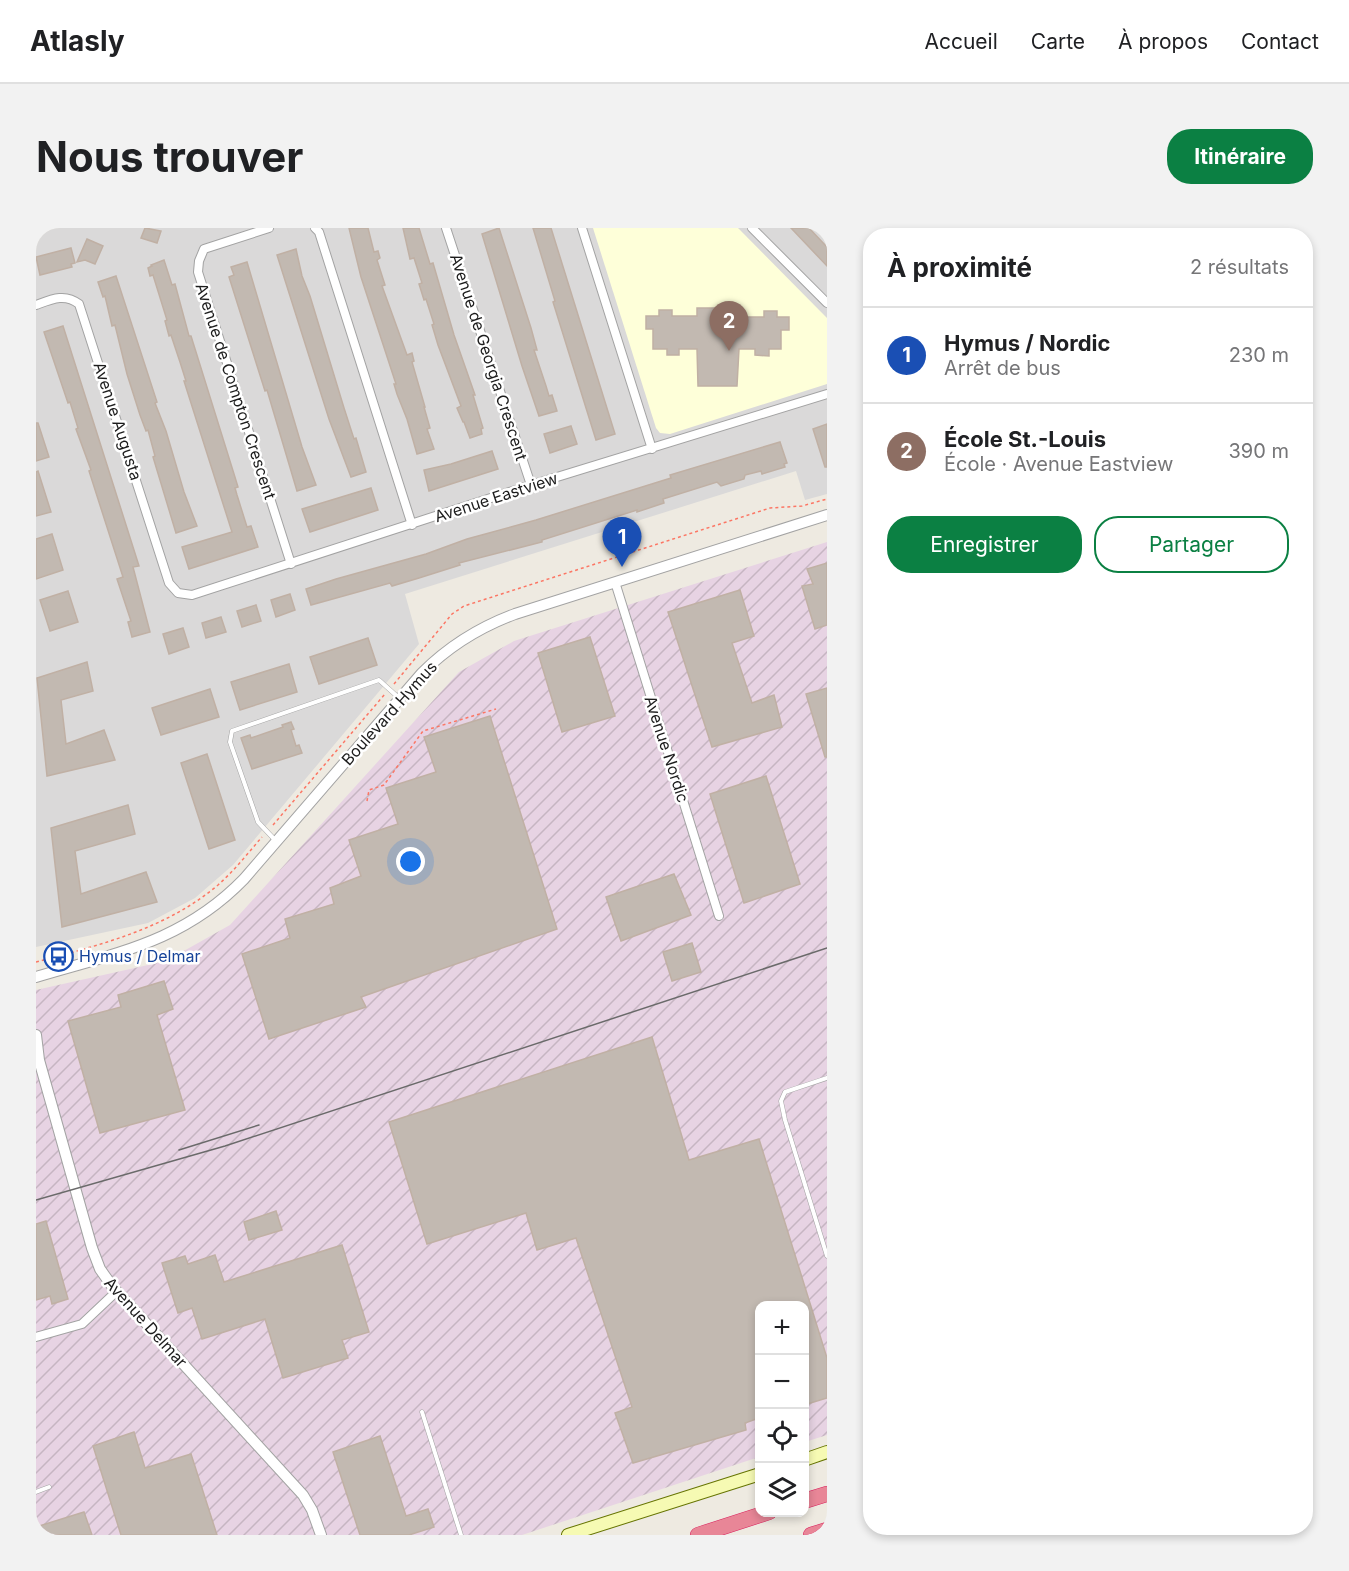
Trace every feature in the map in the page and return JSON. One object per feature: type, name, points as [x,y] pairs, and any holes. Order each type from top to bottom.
[{"type":"highway","points":[[809,1499],[827,1494]]},
{"type":"highway","points":[[698,1535],[726,1531],[758,1517]]},
{"type":"highway","points":[[810,1535],[827,1530]]},
{"type":"main road","points":[[809,1458],[827,1452]]},
{"type":"main road","points":[[568,1535],[755,1475]]},
{"type":"street","name":"Avenue de Compton Crescent","points":[[268,228],[204,249],[199,261],[198,272],[291,564]]},
{"type":"street","points":[[315,228],[319,232],[412,525]]},
{"type":"street","name":"Avenue de Georgia Crescent","points":[[446,228],[531,485]]},
{"type":"street","points":[[582,228],[652,448]]},
{"type":"street","points":[[752,228],[827,303]]},
{"type":"street","name":"Avenue Augusta","points":[[36,304],[65,297],[79,304],[83,312],[169,584]]},
{"type":"street","name":"Avenue Eastview","points":[[169,584],[178,593],[192,595],[531,485],[827,394]]},
{"type":"street","name":"Boulevard Hymus","points":[[36,977],[140,946],[179,929],[207,912],[229,893],[276,841],[429,666],[452,647],[479,630],[515,614],[827,515]]},
{"type":"street","name":"Avenue Nordic","points":[[615,582],[719,916]]},
{"type":"street","name":"Avenue Delmar","points":[[36,1035],[39,1060],[100,1269],[117,1291],[303,1495],[312,1510],[321,1535]]},
{"type":"street","points":[[36,1337],[82,1324],[117,1291]]},
{"type":"lane","points":[[276,841],[258,822],[230,742],[231,731],[379,680],[399,698]]},
{"type":"lane","points":[[827,1078],[785,1092],[781,1101],[827,1256]]},
{"type":"lane","points":[[422,1412],[461,1535]]},
{"type":"lane","points":[[36,1492],[49,1487]]},
{"type":"path","name":"Boulevard Hymus","points":[[394,684],[452,614],[464,606],[770,508],[802,506],[827,499]]},
{"type":"path","name":"Boulevard Hymus","points":[[270,827],[386,694]]},
{"type":"path","points":[[367,801],[369,790],[384,785],[423,731],[496,709]]},
{"type":"path","points":[[36,962],[141,931],[186,908],[227,877],[262,837]]},
{"type":"shaded area","points":[[36,228],[827,228],[827,494],[805,500],[796,471],[405,594],[419,644],[233,865],[195,898],[148,923],[36,947]]},
{"type":"shaded area","points":[[593,228],[738,228],[827,318],[827,384],[670,434],[660,433],[656,428]]},
{"type":"shaded area","points":[[827,542],[827,1435],[809,1441],[809,1301],[755,1301],[755,1458],[522,1535],[36,1535],[36,990],[166,961],[230,925],[459,672],[514,641]]},
{"type":"building","points":[[145,228],[161,231],[157,243],[141,238]]},
{"type":"building","points":[[349,228],[368,228],[374,252],[378,251],[380,258],[377,260],[385,285],[382,286],[407,355],[412,353],[414,361],[412,362],[430,428],[427,429],[434,449],[417,454],[361,277]]},
{"type":"building","points":[[403,228],[419,228],[430,264],[433,263],[454,335],[475,395],[473,395],[483,428],[481,429],[482,434],[470,438],[457,408],[461,406],[438,345],[432,325],[434,324],[419,284],[422,283],[414,258],[410,259]]},
{"type":"building","points":[[499,228],[531,328],[537,350],[534,350],[549,396],[552,395],[557,411],[539,416],[482,234]]},
{"type":"building","points":[[533,228],[551,228],[615,434],[596,440],[553,302],[555,301]]},
{"type":"building","points":[[791,228],[809,228],[827,247],[827,266]]},
{"type":"building","points":[[87,239],[103,246],[95,264],[85,260],[77,262]]},
{"type":"building","points":[[71,248],[75,263],[71,264],[72,267],[40,275],[36,257]]},
{"type":"building","points":[[296,249],[302,276],[366,472],[351,477],[329,419],[277,255]]},
{"type":"building","points":[[164,260],[172,285],[175,284],[189,336],[191,336],[238,487],[235,488],[247,527],[251,526],[258,547],[189,569],[182,547],[232,532],[180,362],[171,335],[169,336],[165,321],[167,320],[153,275],[150,276],[148,268]]},
{"type":"building","points":[[247,262],[302,447],[316,485],[297,491],[267,390],[265,391],[229,277],[234,275],[231,267]]},
{"type":"building","points":[[116,276],[157,402],[155,403],[197,526],[176,533],[153,457],[155,456],[148,430],[146,431],[140,415],[115,325],[112,326],[105,296],[103,297],[98,282]]},
{"type":"building","points":[[697,308],[739,308],[739,317],[764,317],[764,311],[777,311],[777,317],[789,317],[789,330],[781,330],[781,349],[769,349],[769,356],[755,355],[755,349],[739,349],[737,386],[698,386],[697,349],[679,349],[679,355],[667,355],[667,349],[653,349],[653,329],[646,329],[646,316],[659,316],[659,310],[672,310],[672,316],[697,316]]},
{"type":"building","points":[[63,326],[139,566],[133,567],[150,632],[132,637],[128,622],[131,621],[117,579],[123,577],[89,471],[91,470],[76,429],[78,428],[70,402],[68,403],[44,332]]},
{"type":"building","points":[[36,423],[38,423],[49,457],[36,461]]},
{"type":"building","points":[[827,424],[827,467],[825,467],[813,429]]},
{"type":"building","points":[[571,426],[577,444],[550,453],[544,434]]},
{"type":"building","points":[[780,442],[787,463],[784,464],[785,467],[762,474],[761,471],[745,475],[744,479],[721,486],[717,482],[663,499],[664,503],[542,540],[542,542],[459,563],[460,565],[392,586],[390,583],[311,605],[306,589],[536,520],[671,478],[670,475]]},
{"type":"building","points":[[492,451],[498,469],[429,491],[424,470]]},
{"type":"building","points":[[38,471],[51,512],[36,516],[36,472]]},
{"type":"building","points":[[371,488],[378,510],[310,532],[302,509]]},
{"type":"building","points":[[52,534],[63,570],[36,579],[36,539]]},
{"type":"building","points":[[827,563],[827,625],[815,629],[802,586],[813,584],[807,569]]},
{"type":"building","points":[[740,590],[754,636],[732,643],[752,703],[774,695],[782,727],[712,747],[668,612]]},
{"type":"building","points":[[68,591],[78,622],[50,631],[40,600]]},
{"type":"building","points":[[290,594],[295,610],[276,617],[271,600]]},
{"type":"building","points":[[256,605],[261,621],[242,627],[237,611]]},
{"type":"building","points":[[221,617],[226,632],[206,638],[202,623]]},
{"type":"building","points":[[183,628],[189,647],[169,654],[163,634]]},
{"type":"building","points":[[590,637],[615,716],[562,732],[538,653]]},
{"type":"building","points":[[368,638],[377,665],[319,684],[310,657]]},
{"type":"building","points":[[87,662],[93,691],[61,700],[66,744],[104,730],[115,760],[47,776],[37,678]]},
{"type":"building","points":[[289,664],[297,692],[240,710],[231,682]]},
{"type":"building","points":[[827,688],[827,757],[825,757],[806,694]]},
{"type":"building","points":[[210,689],[219,717],[161,735],[152,708]]},
{"type":"building","points":[[490,716],[557,929],[361,997],[366,1007],[269,1039],[242,954],[290,938],[285,919],[334,904],[330,888],[361,876],[349,840],[398,824],[386,788],[436,772],[424,737]]},
{"type":"building","points":[[291,722],[296,746],[299,745],[302,753],[252,769],[241,738],[250,735],[251,738]]},
{"type":"building","points":[[207,754],[235,840],[209,849],[181,763]]},
{"type":"building","points":[[766,776],[800,884],[744,903],[710,794]]},
{"type":"building","points":[[128,805],[135,834],[75,851],[81,894],[146,872],[157,902],[62,927],[51,828]]},
{"type":"building","points":[[674,874],[691,915],[621,941],[606,897]]},
{"type":"building","points":[[692,943],[701,972],[672,981],[663,952]]},
{"type":"building","points":[[164,981],[173,1009],[157,1015],[185,1110],[100,1133],[68,1021],[121,1007],[118,995]]},
{"type":"building","points":[[652,1037],[689,1160],[759,1139],[827,1358],[827,1398],[809,1403],[809,1301],[755,1301],[755,1419],[745,1423],[746,1430],[633,1463],[615,1413],[632,1407],[576,1238],[537,1250],[526,1213],[427,1244],[389,1122]]},
{"type":"building","points":[[276,1211],[282,1230],[249,1240],[244,1222]]},
{"type":"building","points":[[46,1221],[68,1299],[52,1304],[50,1296],[36,1300],[36,1224]]},
{"type":"building","points":[[342,1245],[369,1332],[342,1340],[348,1358],[283,1378],[265,1319],[202,1339],[192,1308],[178,1313],[162,1263],[185,1256],[188,1264],[215,1255],[224,1282]]},
{"type":"building","points":[[134,1432],[145,1468],[191,1454],[217,1535],[121,1535],[93,1446]]},
{"type":"building","points":[[380,1436],[406,1516],[428,1509],[434,1527],[409,1535],[360,1535],[333,1452]]},
{"type":"building","points":[[84,1512],[92,1535],[36,1535],[36,1527]]},
{"type":"tram line","points":[[36,1200],[225,1146],[827,948]]},
{"type":"tram line","points":[[179,1150],[259,1125]]},
{"type":"place","name":"École St.-Louis","points":[[729,351]]},
{"type":"place","name":"Hymus / Nordic","points":[[622,567]]},
{"type":"place","name":"Hymus / Delmar","points":[[58,956]]}]
